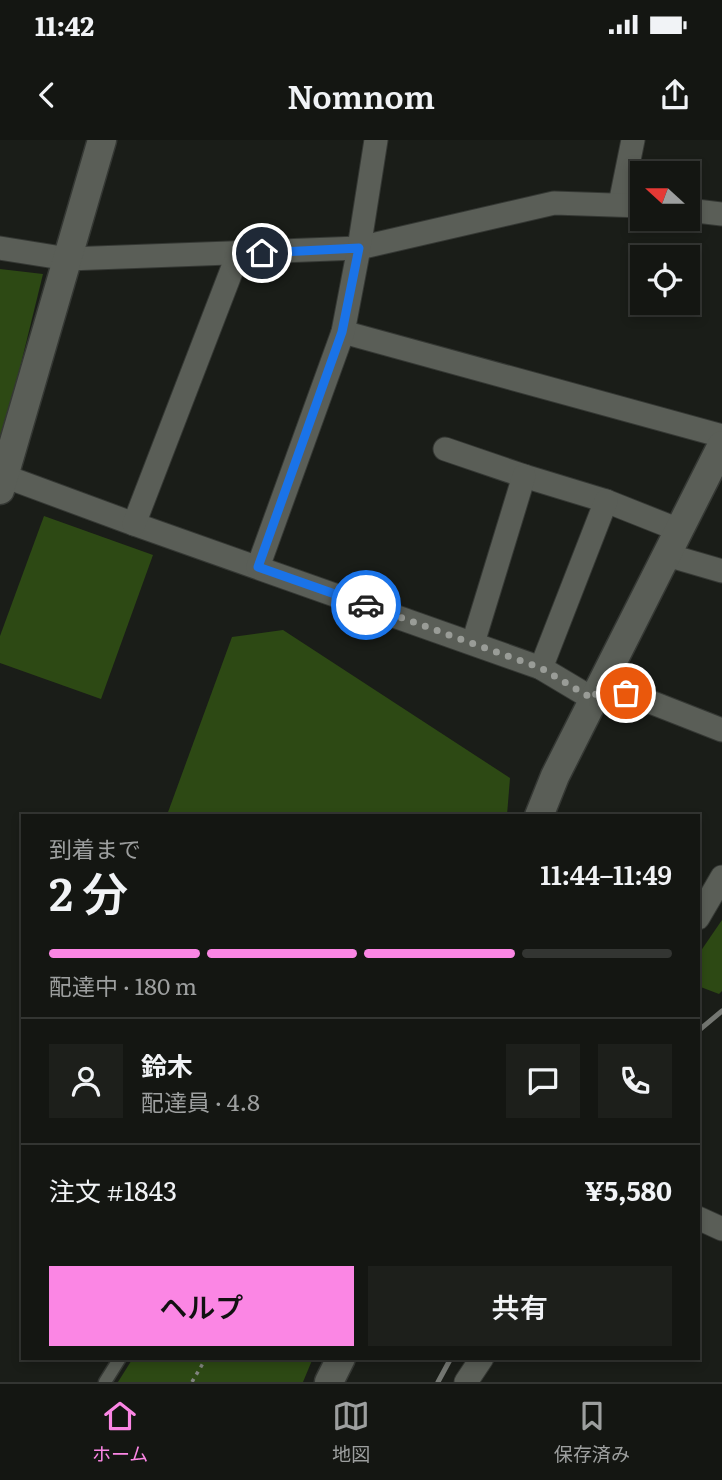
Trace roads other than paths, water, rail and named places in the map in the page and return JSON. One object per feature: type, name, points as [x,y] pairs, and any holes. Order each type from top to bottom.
[{"type":"street","points":[[102,140],[1,480],[258,567],[473,643],[598,691],[722,730]]},
{"type":"street","points":[[258,567],[342,332],[376,140]]},
{"type":"street","points":[[632,161],[633,140]]},
{"type":"street","points":[[0,248],[68,259],[359,248],[554,203],[630,205]]},
{"type":"street","points":[[700,211],[722,214]]},
{"type":"street","points":[[134,524],[238,254]]},
{"type":"street","points":[[342,332],[722,436]]},
{"type":"street","points":[[540,814],[555,776],[722,446]]},
{"type":"street","points":[[445,449],[606,501],[722,571]]},
{"type":"street","points":[[473,643],[524,476]]},
{"type":"street","points":[[541,668],[606,501]]},
{"type":"street","points":[[700,915],[722,877]]},
{"type":"street","points":[[700,1219],[722,1229]]},
{"type":"street","points":[[329,1382],[340,1360]]},
{"type":"street","points":[[466,1382],[481,1360]]},
{"type":"lane","points":[[105,1382],[119,1360]]},
{"type":"railway","points":[[700,1029],[722,1011]]},
{"type":"railway","points":[[438,1382],[450,1360]]}]
